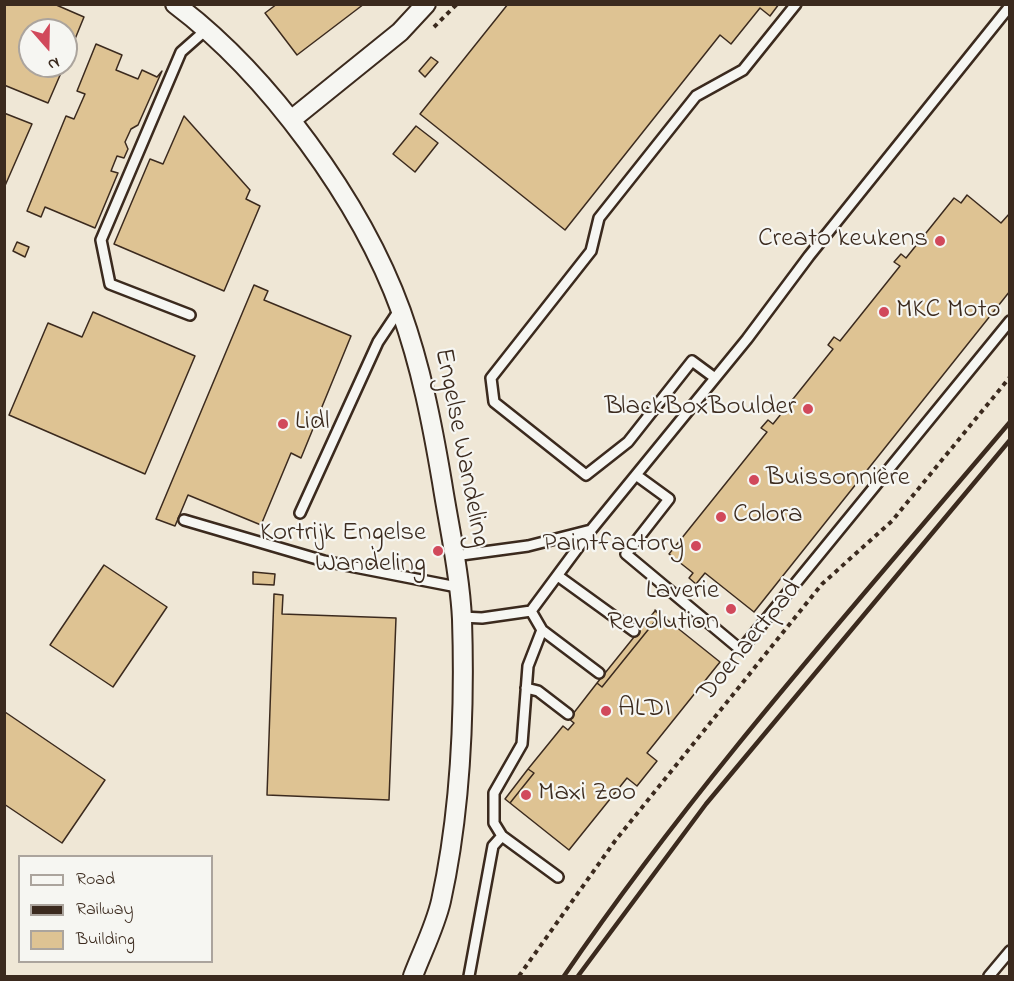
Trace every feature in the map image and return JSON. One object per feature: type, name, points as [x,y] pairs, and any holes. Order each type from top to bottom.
[{"type":"street","name":"Engelse Wandeling","points":[[175,4],[207,29],[291,120],[362,227],[400,309],[428,401],[462,617],[460,775],[440,904],[413,976]]},
{"type":"street","points":[[291,120],[400,32],[426,4]]},
{"type":"lane","points":[[715,378],[692,361],[628,442],[586,475],[494,402],[490,378],[591,251],[599,218],[696,96],[743,70],[796,4]]},
{"type":"lane","points":[[462,617],[482,618],[531,611],[591,530],[715,378],[1010,6]]},
{"type":"lane","points":[[189,315],[110,284],[101,240],[181,52],[207,29]]},
{"type":"lane","points":[[300,513],[378,342],[400,309]]},
{"type":"lane","points":[[636,475],[669,499],[626,554],[741,650],[1010,321]]},
{"type":"lane","points":[[184,520],[324,561],[457,587]]},
{"type":"lane","points":[[454,556],[528,546],[591,530]]},
{"type":"lane","points":[[558,576],[634,631]]},
{"type":"lane","points":[[531,611],[542,630],[599,673]]},
{"type":"lane","points":[[542,630],[528,666],[522,744],[494,793],[494,824],[502,836],[558,878]]},
{"type":"lane","points":[[526,688],[538,691],[568,714]]},
{"type":"lane","points":[[469,976],[494,846],[502,836]]},
{"type":"lane","points":[[990,976],[1010,951]]},
{"type":"path","name":"Doenaertpad","points":[[519,976],[615,841],[822,585],[892,521],[1010,377]]},
{"type":"building","points":[[4,4],[54,4],[84,17],[78,32],[78,18],[18,18],[18,78],[59,78],[48,103],[4,85]]},
{"type":"building","points":[[277,4],[364,4],[297,55],[265,13]]},
{"type":"building","points":[[508,4],[779,4],[770,16],[760,8],[731,44],[720,35],[565,230],[420,114]]},
{"type":"building","points":[[96,44],[122,55],[116,70],[138,79],[142,70],[157,77],[162,71],[138,125],[131,129],[125,142],[128,149],[124,158],[117,156],[111,171],[118,173],[95,228],[45,207],[41,217],[27,211],[66,116],[74,119],[85,94],[77,91]]},
{"type":"building","points":[[431,57],[438,62],[425,77],[419,71]]},
{"type":"building","points":[[4,113],[32,124],[4,188]]},
{"type":"building","points":[[184,116],[250,190],[246,199],[260,206],[224,291],[114,244],[150,159],[163,164]]},
{"type":"building","points":[[416,126],[438,143],[415,172],[393,154]]},
{"type":"building","points":[[967,195],[1001,223],[1010,213],[1010,291],[754,612],[705,573],[696,584],[689,578],[693,573],[669,554],[767,432],[761,428],[768,420],[773,424],[833,349],[828,345],[834,337],[840,341],[900,266],[894,262],[901,254],[906,258],[954,198],[961,203]]},
{"type":"building","points":[[17,242],[29,247],[25,257],[13,251]]},
{"type":"building","points":[[254,285],[268,291],[264,300],[351,336],[301,458],[291,453],[261,525],[188,495],[175,526],[156,519]]},
{"type":"building","points":[[93,312],[195,356],[145,474],[9,415],[48,323],[82,337]]},
{"type":"building","points":[[104,565],[167,607],[113,687],[50,645]]},
{"type":"building","points":[[253,572],[275,574],[274,585],[253,584]]},
{"type":"building","points":[[274,594],[283,595],[282,614],[396,618],[389,800],[267,795]]},
{"type":"building","points":[[655,610],[720,662],[647,753],[657,761],[637,786],[627,778],[569,850],[510,803],[534,773],[528,769],[563,726],[568,730],[574,723],[569,719],[597,683],[602,687],[660,615]]},
{"type":"building","points":[[655,611],[660,615],[602,687],[597,683]]},
{"type":"building","points":[[5,712],[105,780],[62,843],[4,804]]},
{"type":"building","points":[[528,769],[534,773],[510,803],[505,799]]},
{"type":"railway","points":[[564,976],[615,904],[723,763],[1010,422]]},
{"type":"railway","points":[[578,976],[706,804],[1010,440]]},
{"type":"place","name":"Creato keukens","points":[[940,241]]},
{"type":"place","name":"MKC Moto","points":[[884,312]]},
{"type":"place","name":"BlackBoxBoulder","points":[[808,409]]},
{"type":"place","name":"Lidl","points":[[283,424]]},
{"type":"place","name":"Buissonnière","points":[[754,480]]},
{"type":"place","name":"Colora","points":[[721,517]]},
{"type":"place","name":"Paintfactory","points":[[696,546]]},
{"type":"place","name":"Kortrijk Engelse Wandeling","points":[[438,551]]},
{"type":"place","name":"Laverie Revolution","points":[[731,609]]},
{"type":"place","name":"ALDI","points":[[606,711]]},
{"type":"place","name":"Maxi Zoo","points":[[526,795]]}]
